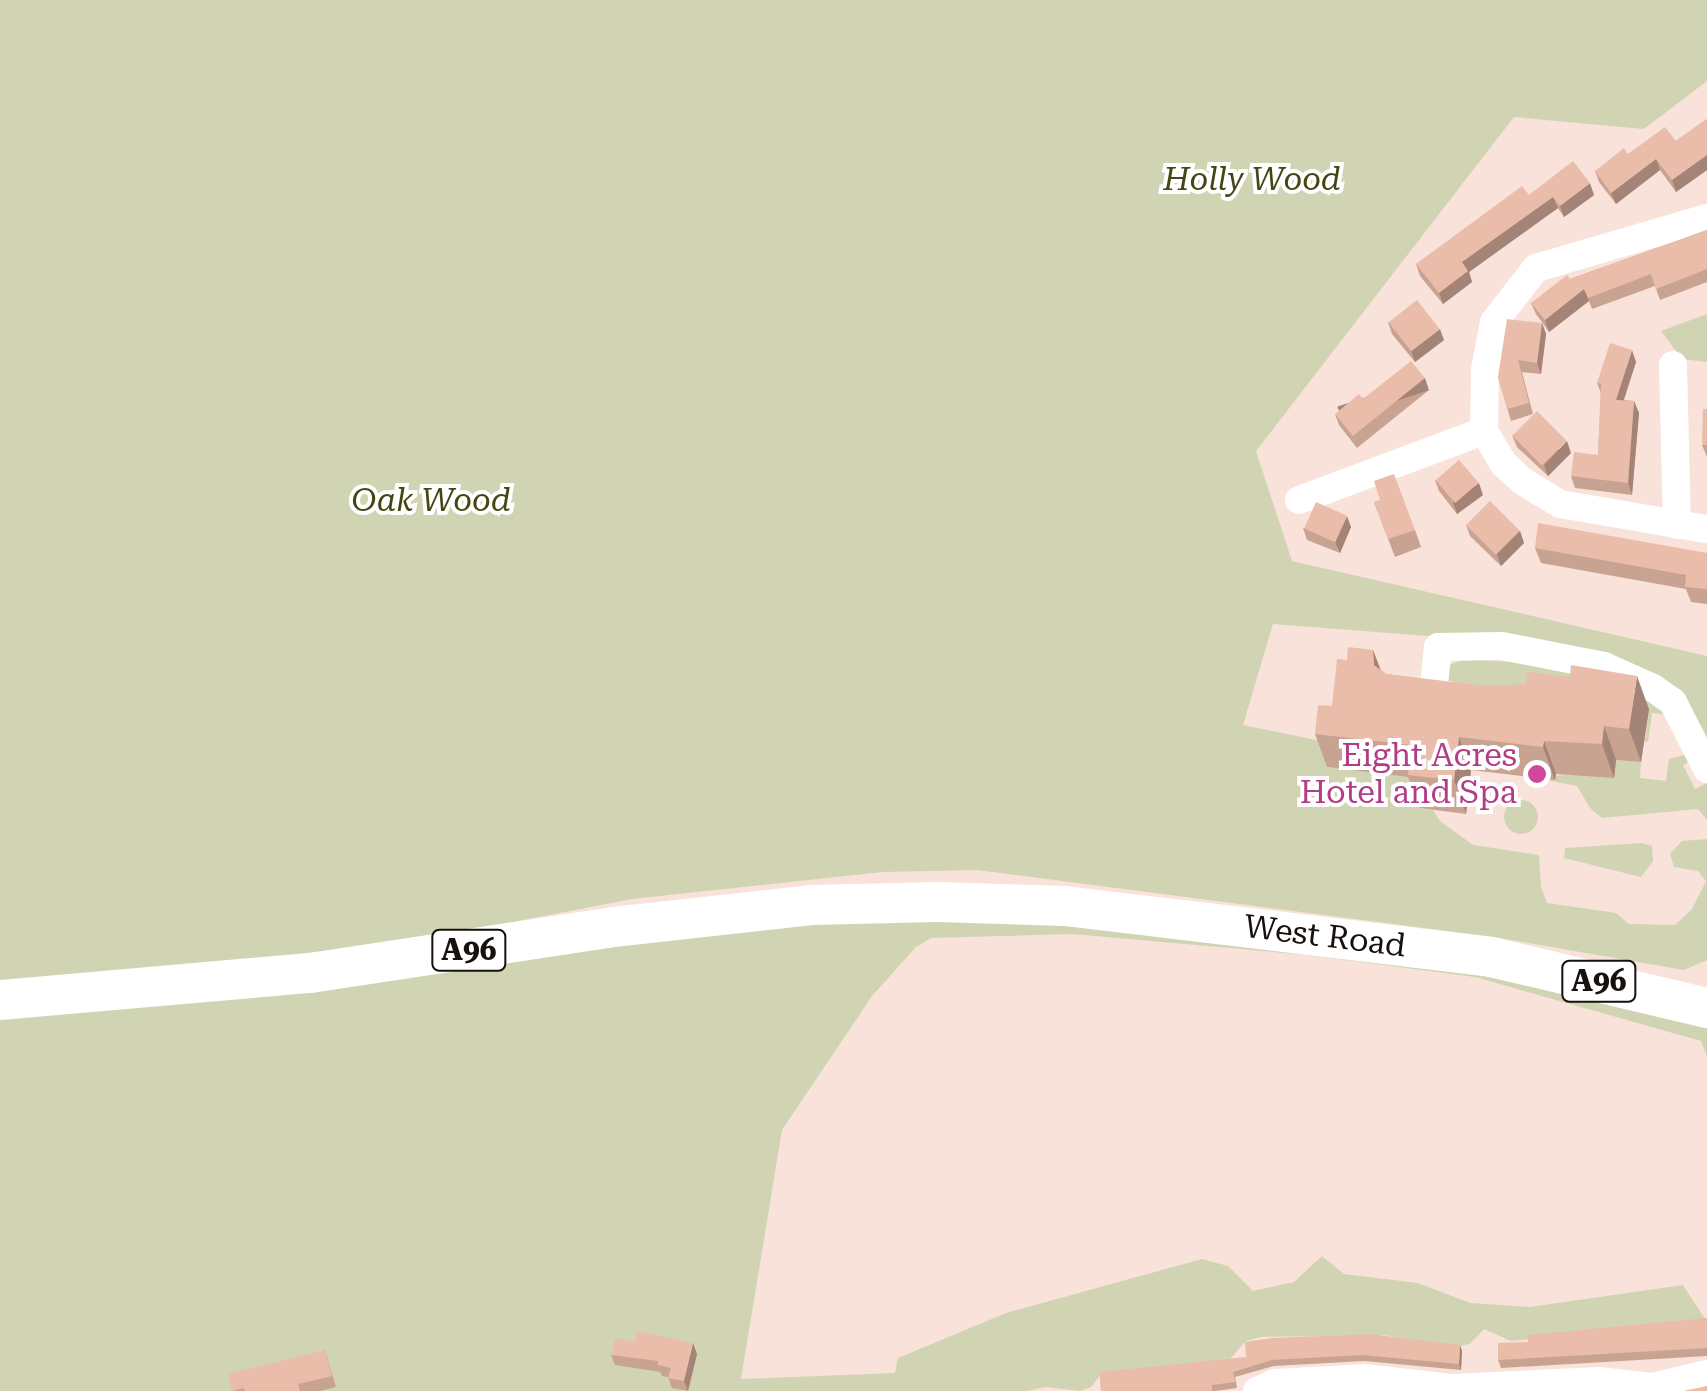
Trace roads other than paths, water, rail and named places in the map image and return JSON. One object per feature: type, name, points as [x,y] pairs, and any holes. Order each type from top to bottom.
[{"type":"highway","name":"West Road","points":[[0,1000],[310,973],[613,927],[812,905],[937,902],[1065,906],[1491,957],[1707,1008]]},
{"type":"street","points":[[1707,218],[1536,268],[1494,322],[1484,370],[1484,430],[1513,472],[1560,504],[1707,529]]},
{"type":"street","points":[[1673,365],[1676,525]]},
{"type":"street","points":[[1299,500],[1484,430]]},
{"type":"street","points":[[1433,693],[1431,647],[1502,646],[1565,656],[1621,672],[1673,702],[1707,768]]},
{"type":"street","points":[[1402,690],[1484,700]]},
{"type":"street","points":[[1258,1390],[1293,1381],[1365,1378],[1410,1388],[1599,1381],[1643,1389],[1707,1374]]},
{"type":"place","name":"Eight Acres Hotel and Spa","points":[[1537,774]]},
{"type":"park label","name":"Holly Wood","points":[[1252,179]]},
{"type":"park label","name":"Oak Wood","points":[[431,500]]}]
